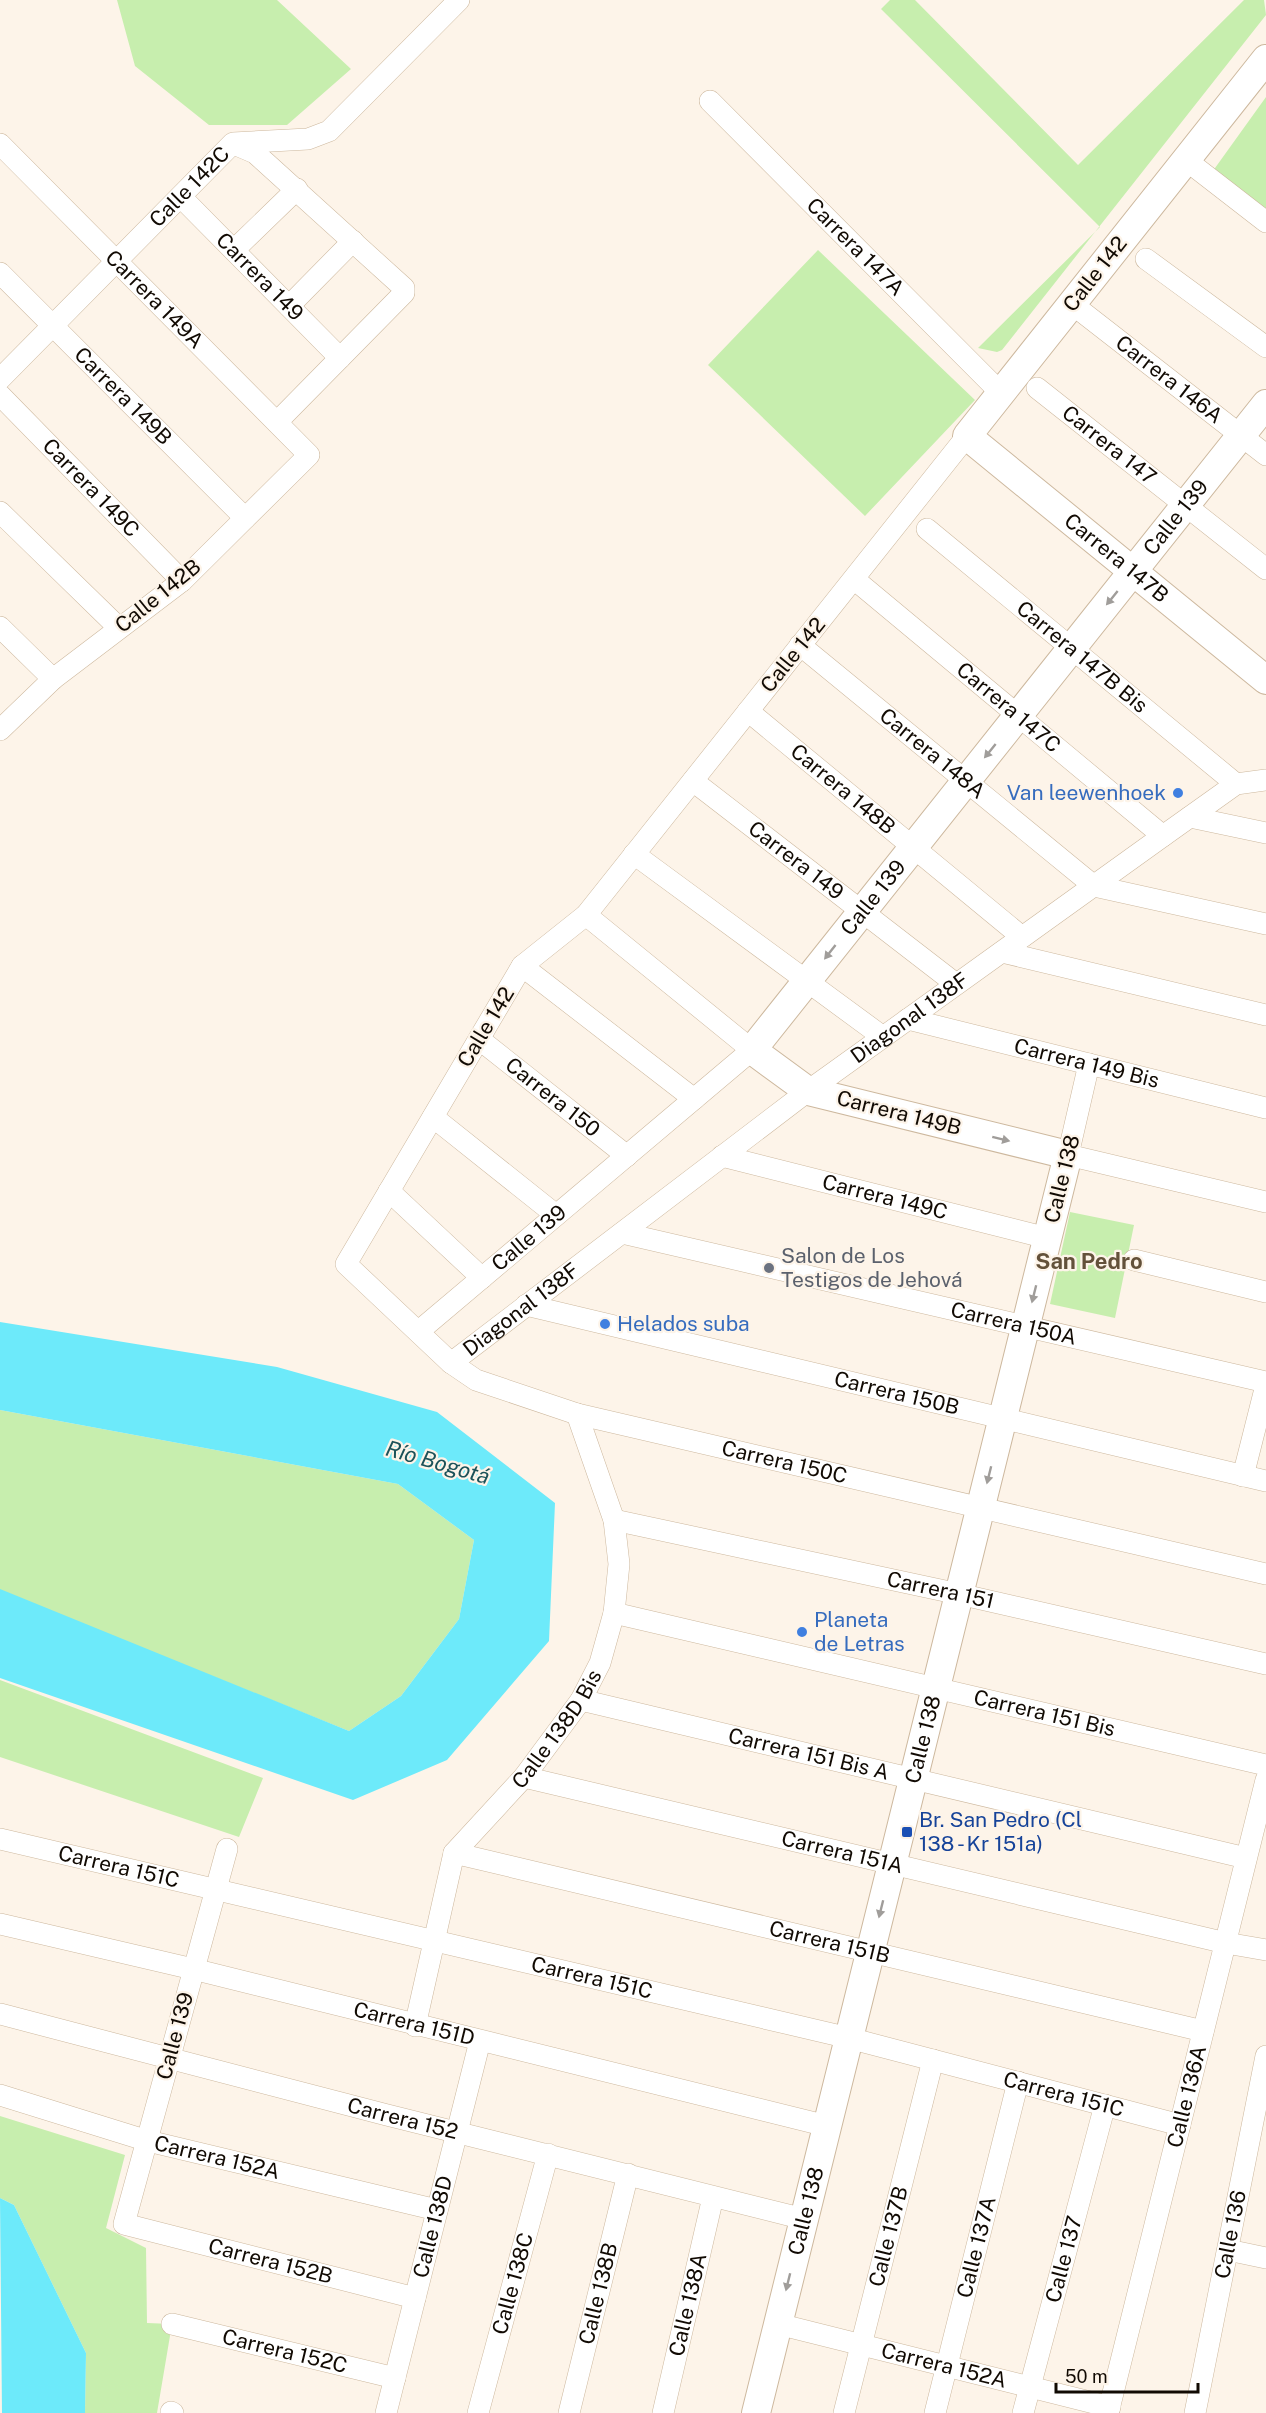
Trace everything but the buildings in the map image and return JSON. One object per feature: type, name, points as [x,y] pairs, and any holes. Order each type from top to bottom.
[{"type":"main road","name":"Calle 142","points":[[967,436],[1266,59]]},
{"type":"main road","name":"Calle 139","points":[[752,1050],[1266,404]]},
{"type":"main road","name":"Carrera 147B","points":[[967,436],[1266,680]]},
{"type":"main road","name":"Carrera 149B","points":[[752,1050],[808,1091],[1068,1155]]},
{"type":"main road","name":"Calle 138","points":[[756,2413],[1068,1155]]},
{"type":"street","name":"Calle 142C","points":[[0,380],[233,143],[308,139],[329,131],[459,0]]},
{"type":"street","name":"Carrera 147A","points":[[710,101],[1001,393]]},
{"type":"street","points":[[233,143],[255,153],[403,285],[404,293],[277,422]]},
{"type":"street","name":"Carrera 149A","points":[[0,144],[309,455]]},
{"type":"street","points":[[1186,160],[1266,222]]},
{"type":"street","points":[[234,250],[297,189]]},
{"type":"street","name":"Carrera 149","points":[[181,196],[340,358]]},
{"type":"street","points":[[289,306],[353,241]]},
{"type":"street","points":[[1146,259],[1266,347]]},
{"type":"street","name":"Carrera 149B","points":[[0,273],[245,518]]},
{"type":"street","name":"Carrera 146A","points":[[1072,304],[1266,455]]},
{"type":"street","name":"Carrera 147","points":[[1037,388],[1266,569]]},
{"type":"street","name":"Carrera 149C","points":[[0,395],[182,581]]},
{"type":"street","name":"Calle 142","points":[[346,1264],[522,966],[586,915],[967,436]]},
{"type":"street","name":"Calle 142B","points":[[0,730],[53,679],[182,581],[309,455]]},
{"type":"street","points":[[0,512],[119,628]]},
{"type":"street","name":"Carrera 147B Bis","points":[[927,529],[1236,784]]},
{"type":"street","name":"Carrera 147C","points":[[854,579],[1163,836]]},
{"type":"street","points":[[0,627],[53,679]]},
{"type":"street","name":"Carrera 148A","points":[[800,645],[1094,886],[1266,924]]},
{"type":"street","name":"Carrera 148B","points":[[748,711],[1022,937]]},
{"type":"street","name":"Diagonal 138F","points":[[451,1363],[808,1091],[1163,836],[1236,784],[1266,780]]},
{"type":"street","name":"Carrera 149","points":[[693,781],[957,984]]},
{"type":"street","points":[[1190,817],[1266,833]]},
{"type":"street","points":[[634,854],[883,1037]]},
{"type":"street","name":"Carrera 149B","points":[[586,915],[752,1050]]},
{"type":"street","points":[[1002,952],[1266,1015]]},
{"type":"street","points":[[522,966],[694,1099]]},
{"type":"street","name":"Carrera 149 Bis","points":[[908,1019],[1266,1108]]},
{"type":"street","name":"Carrera 150","points":[[479,1039],[627,1156]]},
{"type":"street","name":"Calle 139","points":[[419,1331],[752,1050]]},
{"type":"street","name":"Calle 138","points":[[1068,1155],[1089,1064]]},
{"type":"street","points":[[433,1117],[556,1215]]},
{"type":"street","name":"Carrera 149B","points":[[1068,1155],[1266,1202]]},
{"type":"street","name":"Carrera 149C","points":[[722,1156],[1047,1238]]},
{"type":"street","points":[[389,1191],[482,1278]]},
{"type":"street","name":"Carrera 150A","points":[[622,1233],[1266,1384]]},
{"type":"street","points":[[1134,1260],[1266,1292]]},
{"type":"street","name":"Carrera 150C","points":[[346,1264],[451,1363],[476,1380],[577,1414],[1266,1574]]},
{"type":"street","name":"Carrera 150B","points":[[526,1305],[1266,1481]]},
{"type":"street","points":[[1243,1476],[1266,1384]]},
{"type":"street","name":"Calle 138D Bis","points":[[454,1853],[524,1777],[581,1700],[600,1663],[614,1613],[619,1564],[614,1520],[577,1414]]},
{"type":"street","name":"Carrera 151","points":[[614,1520],[959,1594],[1266,1664]]},
{"type":"street","name":"Carrera 151 Bis","points":[[614,1613],[1266,1765]]},
{"type":"street","name":"Carrera 151 Bis A","points":[[581,1700],[1246,1858]]},
{"type":"street","name":"Carrera 151A","points":[[524,1777],[1266,1950]]},
{"type":"street","name":"Calle 136A","points":[[1109,2410],[1266,1780]]},
{"type":"street","name":"Carrera 151C","points":[[0,1839],[214,1891],[435,1939],[849,2038],[1180,2125]]},
{"type":"street","name":"Calle 139","points":[[124,2224],[227,1849]]},
{"type":"street","points":[[416,2026],[454,1853]]},
{"type":"street","name":"Carrera 151B","points":[[454,1853],[1203,2031]]},
{"type":"street","name":"Carrera 151D","points":[[0,1924],[193,1969],[827,2126]]},
{"type":"street","name":"Carrera 152","points":[[0,2014],[170,2056],[459,2133],[804,2219]]},
{"type":"street","name":"Calle 138D","points":[[386,2413],[437,2210],[459,2133],[480,2041]]},
{"type":"street","name":"Calle 136","points":[[1196,2413],[1266,2056]]},
{"type":"street","name":"Calle 137B","points":[[844,2413],[933,2060]]},
{"type":"street","name":"Calle 137A","points":[[935,2413],[1018,2082]]},
{"type":"street","name":"Carrera 152A","points":[[0,2096],[148,2141],[437,2210]]},
{"type":"street","name":"Calle 137","points":[[1023,2413],[1106,2105]]},
{"type":"street","name":"Calle 138C","points":[[478,2413],[548,2154]]},
{"type":"street","name":"Calle 138B","points":[[569,2413],[628,2174]]},
{"type":"street","name":"Calle 138A","points":[[663,2413],[714,2197]]},
{"type":"street","name":"Carrera 152B","points":[[124,2224],[415,2298]]},
{"type":"street","points":[[1228,2250],[1266,2258]]},
{"type":"street","name":"Carrera 152C","points":[[172,2324],[395,2378]]},
{"type":"street","name":"Carrera 152A","points":[[778,2324],[1030,2387],[1109,2410]]},
{"type":"green space","points":[[117,0],[277,0],[351,69],[287,125],[209,125],[135,66]]},
{"type":"green space","points":[[890,0],[915,0],[1078,165],[1244,0],[1264,0],[1266,15],[1099,226],[881,9]]},
{"type":"green space","points":[[1266,97],[1266,217],[1210,175]]},
{"type":"green space","points":[[1095,232],[1002,350],[997,352],[978,348]]},
{"type":"green space","points":[[818,250],[975,400],[865,516],[708,365]]},
{"type":"green space","points":[[1070,1212],[1134,1225],[1115,1318],[1050,1304]]},
{"type":"green space","points":[[0,1410],[398,1484],[474,1540],[459,1619],[401,1696],[349,1731],[0,1591]]},
{"type":"green space","points":[[0,1680],[263,1778],[239,1837],[0,1757]]},
{"type":"green space","points":[[0,2116],[125,2155],[106,2228],[146,2248],[147,2323],[172,2324],[157,2413],[85,2413],[86,2353],[14,2205],[0,2198]]},
{"type":"water","name":"Río Bogotá","points":[[0,1322],[277,1367],[437,1412],[555,1503],[549,1641],[447,1760],[353,1800],[0,1678],[0,1589],[349,1731],[401,1696],[459,1619],[474,1540],[398,1484],[0,1410]]},
{"type":"water","points":[[0,2198],[14,2205],[86,2353],[85,2413],[2,2413]]},
{"type":"place","name":"Van leewenhoek","points":[[1178,793]]},
{"type":"place","name":"Salon de Los Testigos de Jehová","points":[[769,1268]]},
{"type":"place","name":"Helados suba","points":[[605,1324]]},
{"type":"place","name":"Planeta de Letras","points":[[802,1632]]},
{"type":"place","name":"Br. San Pedro (Cl 138 - Kr 151a)","points":[[907,1832]]},
{"type":"district","name":"San Pedro","points":[[1089,1261]]}]
